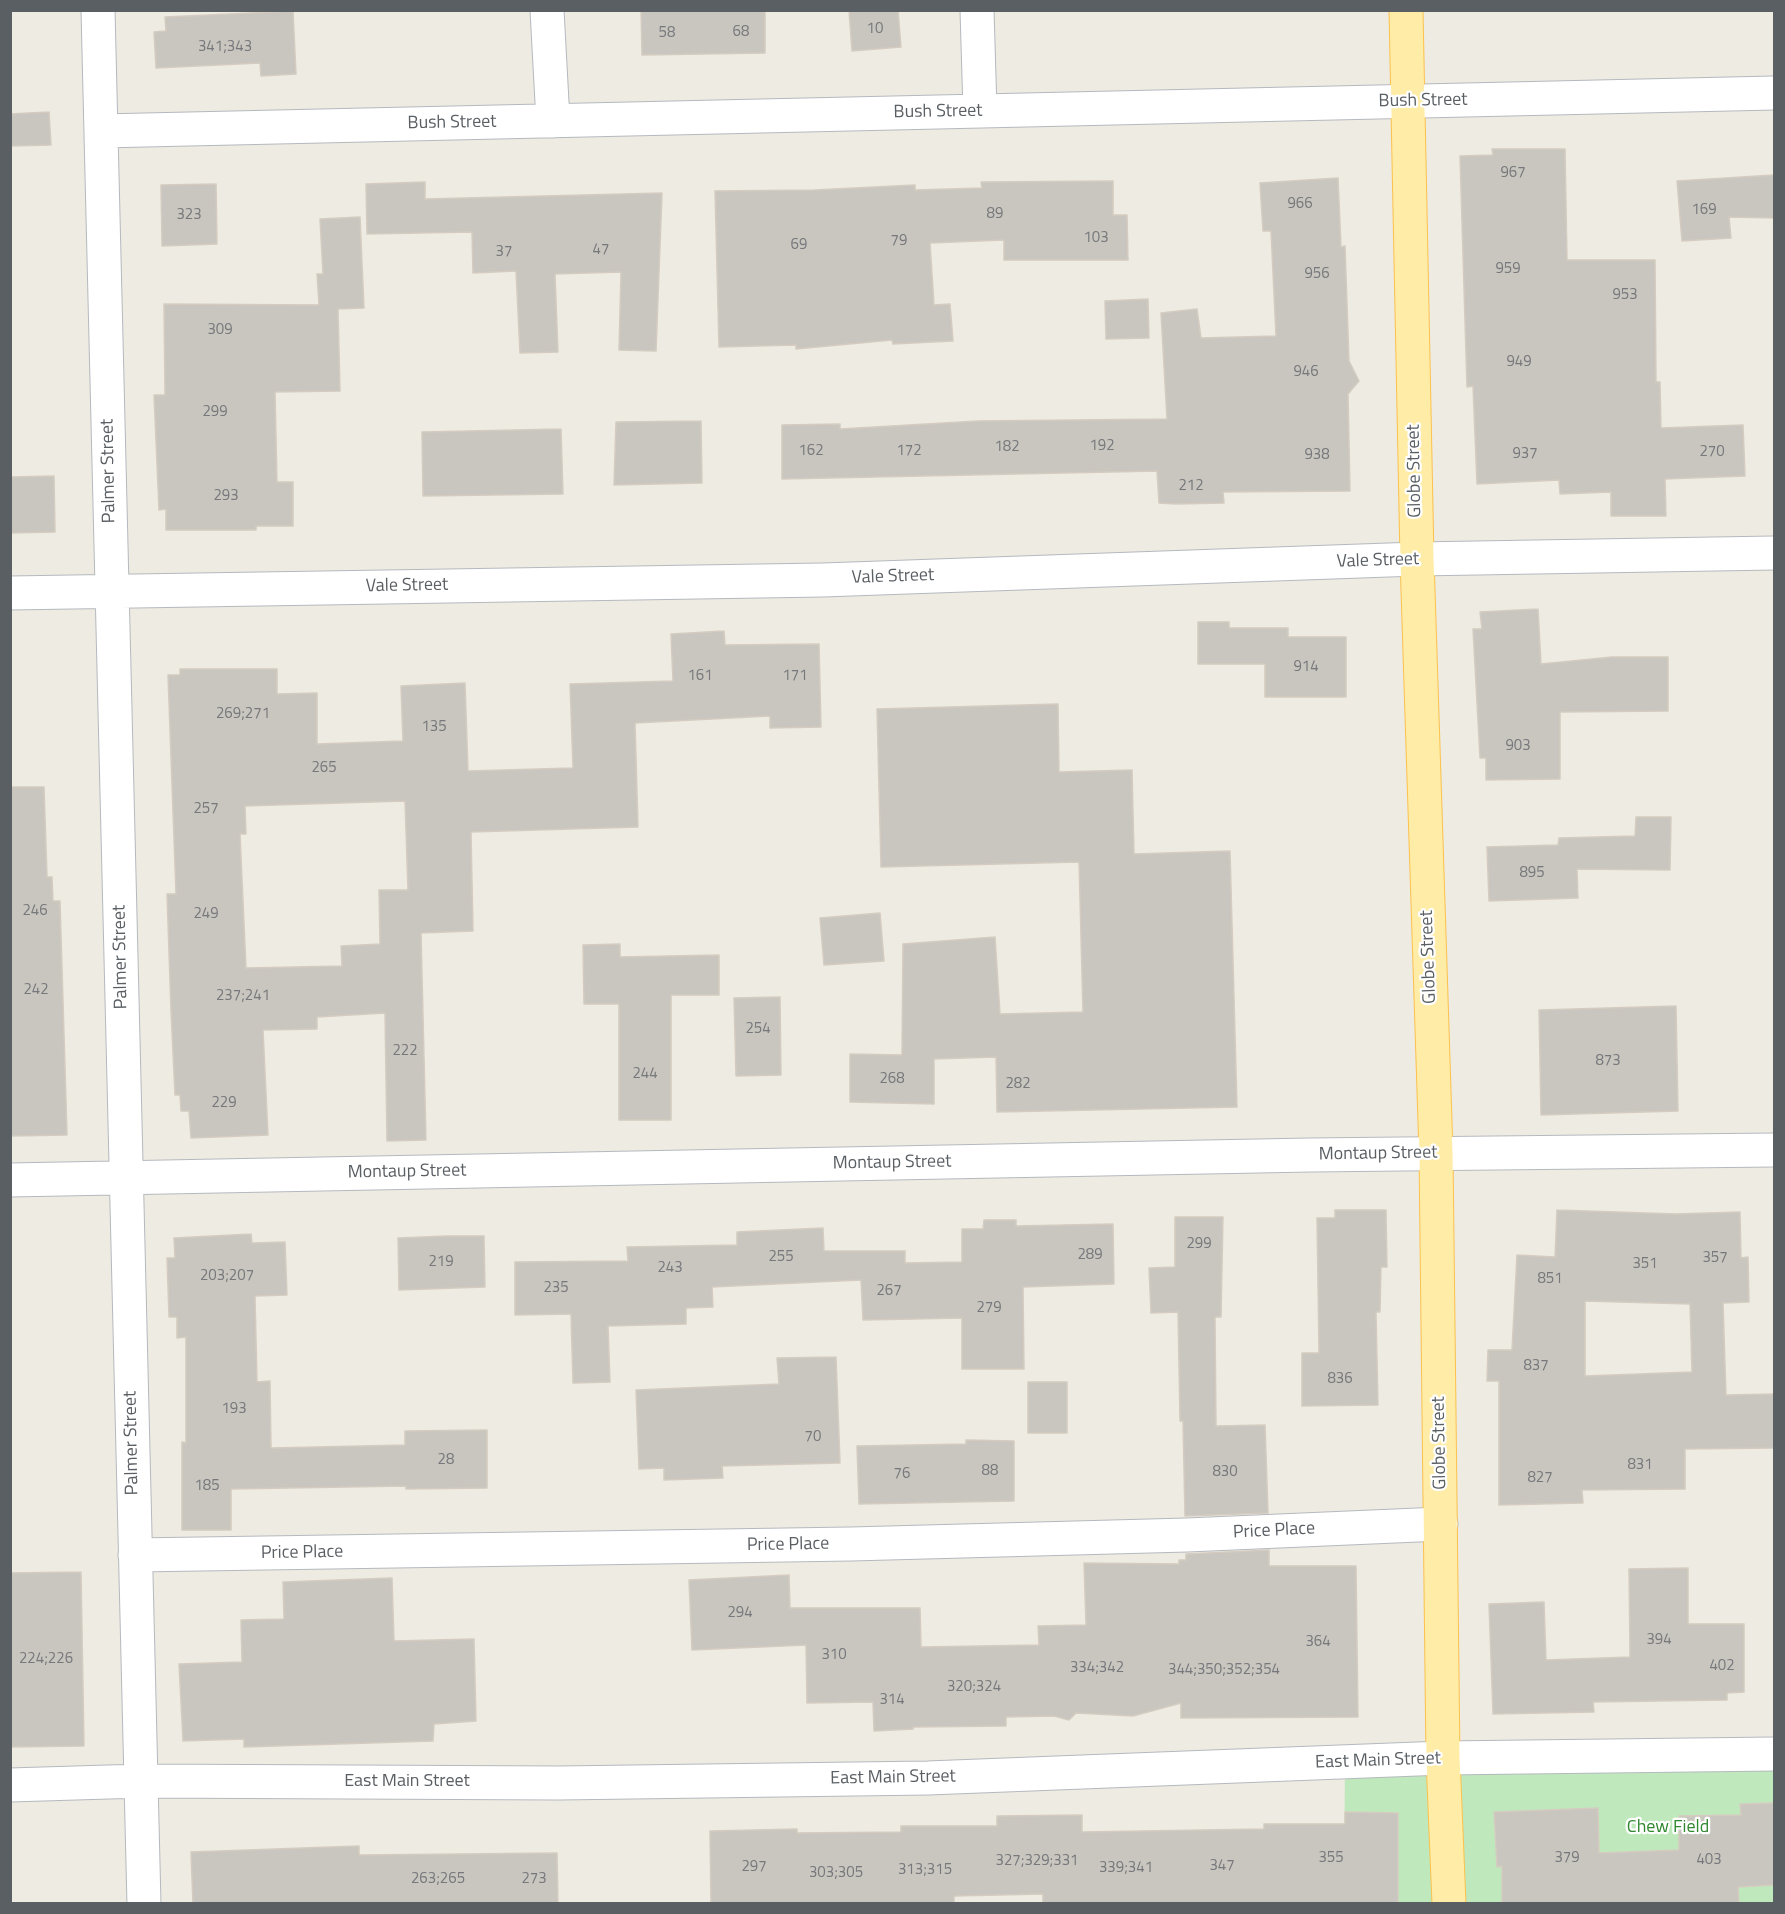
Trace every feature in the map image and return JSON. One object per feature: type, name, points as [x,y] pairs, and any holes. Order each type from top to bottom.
[{"type":"main road","name":"Globe Street","points":[[1406,10],[1410,101],[1417,559],[1436,1153],[1443,1758],[1449,1904]]},
{"type":"street","name":"Palmer Street","points":[[98,10],[144,1904]]},
{"type":"street","points":[[548,10],[553,121]]},
{"type":"street","points":[[977,10],[980,111]]},
{"type":"street","name":"Bush Street","points":[[101,131],[1774,93]]},
{"type":"street","name":"Vale Street","points":[[10,593],[823,580],[1417,559],[1774,553]]},
{"type":"street","name":"Montaup Street","points":[[10,1180],[1436,1153],[1774,1150]]},
{"type":"street","name":"Price Place","points":[[135,1555],[803,1545],[1187,1535],[1441,1524]]},
{"type":"street","name":"East Main Street","points":[[10,1785],[141,1781],[559,1783],[928,1778],[1443,1758],[1774,1754]]},
{"type":"green space","name":"Chew Field","points":[[1774,1752],[1774,1903],[1344,1904],[1345,1757]]},
{"type":"building","points":[[641,10],[765,10],[765,53],[642,55]]},
{"type":"building","points":[[849,10],[898,10],[901,47],[852,51]]},
{"type":"building","points":[[293,11],[296,74],[261,76],[260,63],[156,68],[154,32],[166,31],[165,17]]},
{"type":"building","points":[[49,112],[51,145],[10,146],[10,114]]},
{"type":"building","points":[[1492,149],[1565,149],[1567,260],[1655,260],[1656,382],[1660,382],[1661,428],[1743,425],[1745,476],[1665,479],[1666,516],[1611,516],[1611,492],[1560,494],[1559,480],[1477,484],[1473,386],[1467,387],[1460,156],[1493,155]]},
{"type":"building","points":[[1774,175],[1774,218],[1729,217],[1731,238],[1682,241],[1677,181]]},
{"type":"building","points":[[1338,178],[1341,247],[1345,246],[1349,361],[1359,381],[1348,394],[1350,491],[1223,492],[1224,503],[1176,504],[1159,503],[1157,471],[782,479],[782,425],[840,424],[840,429],[978,421],[1167,419],[1161,313],[1197,309],[1201,338],[1276,336],[1271,231],[1263,231],[1260,183]]},
{"type":"building","points":[[1113,181],[1113,215],[1127,215],[1128,260],[1004,260],[1004,240],[930,243],[934,305],[950,304],[953,341],[893,344],[892,340],[796,349],[796,345],[719,347],[715,191],[814,190],[915,185],[915,190],[982,188],[981,182]]},
{"type":"building","points":[[425,182],[425,199],[662,193],[656,351],[619,350],[621,272],[555,274],[558,352],[520,353],[516,271],[473,273],[472,232],[367,234],[366,184]]},
{"type":"building","points":[[216,184],[217,244],[162,246],[161,185]]},
{"type":"building","points":[[360,217],[364,308],[338,309],[340,391],[275,392],[277,482],[293,482],[293,526],[256,526],[256,530],[166,530],[166,509],[159,510],[154,395],[165,395],[164,304],[319,305],[317,274],[323,274],[320,219]]},
{"type":"building","points":[[1148,299],[1149,338],[1106,339],[1105,301]]},
{"type":"building","points":[[701,421],[702,483],[614,485],[616,422]]},
{"type":"building","points":[[561,429],[563,494],[423,496],[422,432]]},
{"type":"building","points":[[54,476],[55,532],[10,533],[10,477]]},
{"type":"building","points":[[1538,609],[1541,664],[1612,657],[1668,657],[1668,711],[1560,712],[1560,779],[1486,780],[1486,758],[1480,758],[1473,629],[1482,629],[1480,612]]},
{"type":"building","points":[[1198,622],[1229,622],[1229,628],[1288,628],[1288,637],[1346,637],[1346,697],[1265,697],[1265,664],[1198,664]]},
{"type":"building","points":[[724,631],[725,645],[819,644],[821,727],[770,728],[770,716],[635,723],[638,827],[471,832],[473,931],[421,933],[426,1140],[387,1141],[385,1013],[317,1017],[317,1029],[263,1030],[268,1135],[191,1138],[189,1111],[181,1111],[180,1095],[175,1095],[167,894],[176,894],[168,675],[180,675],[180,669],[277,669],[277,694],[317,693],[317,744],[403,741],[401,686],[465,683],[468,771],[573,768],[570,684],[673,681],[671,634]],"holes":[[[405,801],[408,890],[379,890],[380,944],[341,946],[342,966],[246,968],[240,834],[246,834],[245,806]]]},
{"type":"building","points":[[1058,704],[1059,772],[1132,770],[1134,854],[1230,851],[1237,1107],[997,1112],[996,1057],[934,1059],[934,1104],[850,1102],[850,1054],[902,1055],[903,944],[995,937],[1000,1014],[1083,1012],[1079,862],[881,867],[877,709]]},
{"type":"building","points":[[10,787],[44,787],[47,877],[52,877],[53,901],[60,901],[67,1135],[11,1136]]},
{"type":"building","points":[[1636,817],[1671,817],[1670,870],[1577,869],[1578,898],[1489,901],[1487,847],[1558,845],[1559,838],[1635,836]]},
{"type":"building","points":[[880,913],[884,961],[824,965],[820,918]]},
{"type":"building","points":[[620,944],[620,957],[719,955],[719,995],[671,995],[671,1120],[619,1120],[619,1004],[584,1004],[583,945]]},
{"type":"building","points":[[780,997],[781,1075],[736,1076],[734,998]]},
{"type":"building","points":[[1676,1006],[1678,1111],[1541,1115],[1539,1010]]},
{"type":"building","points":[[1335,1210],[1386,1210],[1387,1267],[1381,1267],[1380,1312],[1376,1312],[1378,1405],[1302,1406],[1302,1353],[1319,1353],[1317,1218],[1335,1218]]},
{"type":"building","points":[[1557,1210],[1676,1214],[1740,1212],[1741,1258],[1748,1257],[1749,1302],[1723,1303],[1726,1395],[1774,1394],[1774,1448],[1685,1449],[1685,1489],[1582,1490],[1583,1503],[1499,1505],[1499,1381],[1487,1381],[1488,1350],[1512,1350],[1517,1255],[1555,1257]],"holes":[[[1585,1301],[1690,1304],[1692,1372],[1585,1376]]]},
{"type":"building","points":[[1175,1217],[1223,1217],[1221,1317],[1215,1317],[1216,1426],[1265,1425],[1268,1513],[1185,1516],[1178,1312],[1151,1313],[1149,1268],[1175,1267]]},
{"type":"building","points":[[984,1220],[1016,1220],[1016,1226],[1113,1224],[1114,1284],[1023,1287],[1024,1369],[962,1369],[962,1318],[863,1320],[861,1280],[712,1287],[713,1307],[686,1308],[686,1324],[608,1326],[610,1382],[573,1383],[571,1314],[515,1315],[515,1262],[628,1261],[627,1247],[737,1245],[737,1232],[823,1228],[824,1251],[905,1251],[905,1263],[962,1262],[962,1229],[983,1229]]},
{"type":"building","points":[[251,1234],[252,1243],[285,1242],[287,1295],[255,1296],[257,1382],[270,1381],[271,1448],[405,1445],[405,1431],[487,1430],[487,1488],[406,1489],[406,1486],[231,1489],[231,1530],[182,1530],[182,1442],[186,1443],[186,1337],[177,1338],[177,1317],[169,1317],[167,1258],[175,1258],[174,1238]]},
{"type":"building","points":[[484,1236],[485,1287],[399,1290],[398,1238]]},
{"type":"building","points":[[836,1357],[840,1463],[722,1466],[723,1478],[664,1480],[664,1468],[639,1469],[636,1390],[779,1384],[777,1358]]},
{"type":"building","points":[[1028,1382],[1067,1382],[1067,1433],[1028,1433]]},
{"type":"building","points":[[966,1440],[1014,1441],[1014,1501],[859,1504],[857,1446],[966,1444]]},
{"type":"building","points":[[1269,1550],[1269,1566],[1356,1566],[1358,1717],[1181,1718],[1181,1703],[1133,1716],[1076,1713],[1069,1720],[1054,1716],[1006,1717],[1006,1726],[913,1727],[913,1729],[874,1731],[873,1702],[807,1703],[806,1645],[692,1650],[689,1580],[789,1575],[790,1608],[920,1608],[921,1647],[1039,1645],[1038,1626],[1086,1625],[1084,1563],[1179,1564],[1179,1560],[1186,1560],[1186,1554]]},
{"type":"building","points":[[1688,1568],[1688,1624],[1744,1624],[1744,1692],[1727,1693],[1727,1700],[1593,1702],[1594,1712],[1493,1714],[1489,1604],[1544,1602],[1546,1660],[1630,1657],[1629,1569]]},
{"type":"building","points":[[81,1572],[84,1746],[10,1747],[10,1573]]},
{"type":"building","points":[[392,1578],[394,1641],[474,1639],[476,1721],[434,1724],[433,1741],[244,1747],[244,1739],[183,1741],[179,1664],[242,1662],[241,1620],[284,1619],[283,1582]]},
{"type":"building","points":[[1774,1803],[1774,1885],[1738,1887],[1739,1904],[1502,1904],[1502,1866],[1497,1867],[1494,1812],[1598,1808],[1599,1853],[1679,1850],[1679,1816],[1741,1815],[1740,1804]]},
{"type":"building","points":[[1345,1812],[1398,1813],[1398,1904],[1043,1904],[1043,1894],[954,1896],[954,1904],[711,1904],[710,1831],[797,1829],[797,1833],[901,1832],[901,1826],[997,1826],[997,1816],[1082,1815],[1082,1832],[1264,1829],[1264,1824],[1345,1824]]},
{"type":"building","points":[[359,1846],[359,1855],[557,1853],[558,1904],[193,1904],[191,1852]]}]
